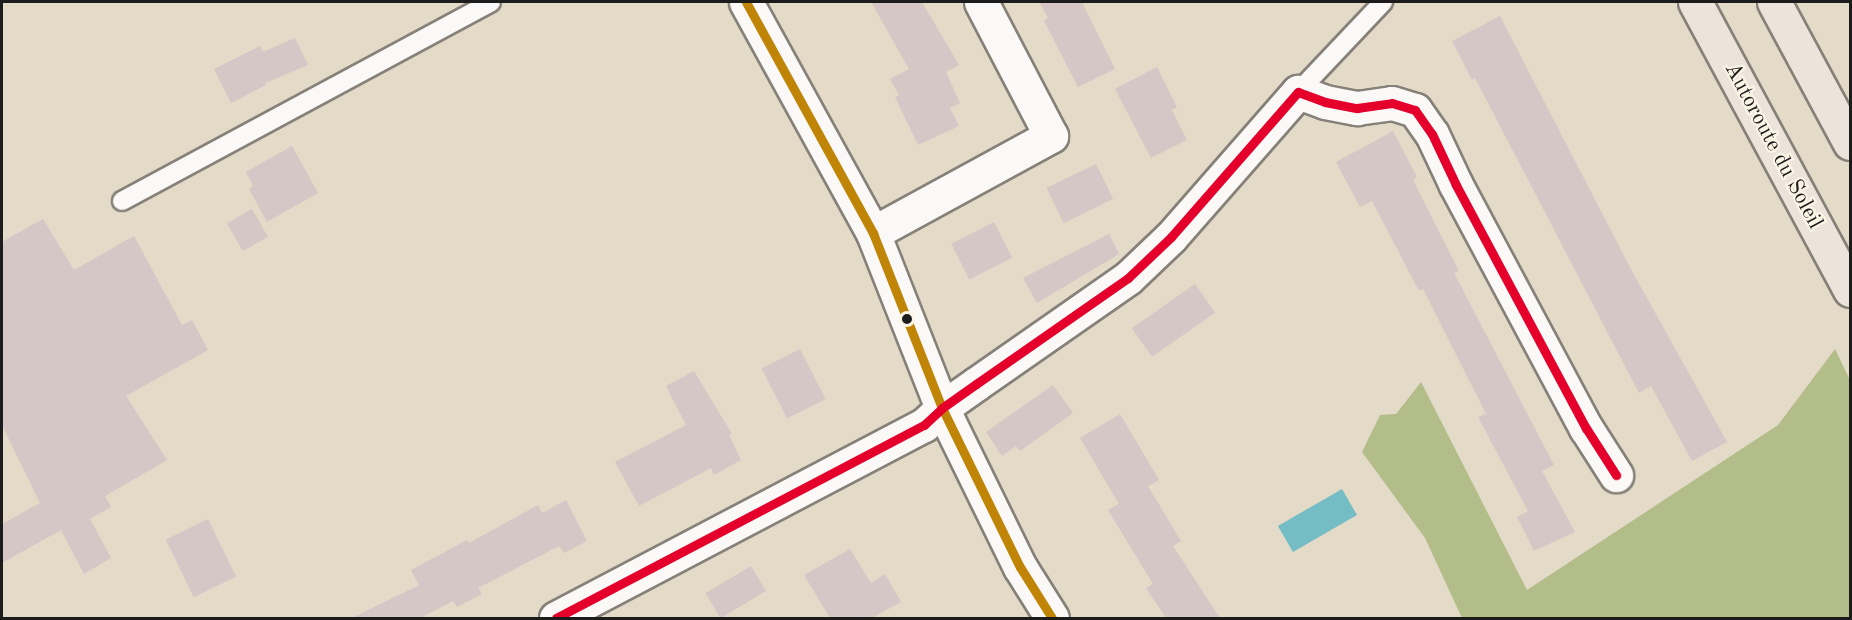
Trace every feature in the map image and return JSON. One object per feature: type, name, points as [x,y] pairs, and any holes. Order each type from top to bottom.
[{"type":"highway","name":"Autoroute du Soleil","points":[[1695,2],[1851,290]]},
{"type":"highway","points":[[1774,2],[1851,143]]},
{"type":"street","points":[[746,2],[873,233],[942,408],[1020,567],[1052,618]]},
{"type":"street","points":[[873,233],[1052,136],[981,2]]},
{"type":"street","points":[[556,618],[924,425],[942,408],[1128,278],[1171,237],[1298,92],[1325,102],[1357,108],[1392,103],[1415,110],[1432,134],[1456,185],[1586,429],[1616,476]]},
{"type":"lane","points":[[122,201],[491,2]]},
{"type":"lane","points":[[1298,92],[1383,2]]},
{"type":"green space","points":[[1835,349],[1850,380],[1850,618],[1462,618],[1425,538],[1362,452],[1380,415],[1396,414],[1421,382],[1527,590],[1778,425]]},
{"type":"water","points":[[1342,489],[1357,515],[1293,552],[1278,526]]},
{"type":"building","points":[[871,2],[922,2],[959,65],[946,72],[960,103],[950,108],[959,126],[918,145],[895,97],[899,95],[890,79],[909,69]]},
{"type":"building","points":[[1039,2],[1082,2],[1115,69],[1078,87],[1044,21],[1048,18]]},
{"type":"building","points":[[1500,16],[1633,273],[1727,442],[1692,461],[1651,386],[1639,393],[1475,78],[1472,80],[1452,41]]},
{"type":"building","points":[[295,38],[308,65],[265,83],[266,85],[231,103],[214,69],[260,46],[263,52]]},
{"type":"building","points":[[1157,67],[1177,107],[1172,110],[1187,140],[1151,158],[1115,89]]},
{"type":"building","points":[[1393,131],[1417,177],[1413,180],[1459,271],[1454,273],[1554,465],[1542,471],[1575,532],[1534,551],[1517,517],[1528,511],[1478,417],[1486,414],[1423,289],[1419,291],[1372,201],[1360,207],[1336,162]]},
{"type":"building","points":[[292,146],[318,193],[267,222],[249,189],[253,186],[246,172]]},
{"type":"building","points":[[1096,164],[1113,199],[1064,223],[1047,188]]},
{"type":"building","points":[[252,209],[268,237],[243,251],[227,224]]},
{"type":"building","points":[[43,219],[74,270],[134,236],[182,325],[192,320],[208,350],[126,396],[167,460],[105,496],[111,507],[90,519],[111,558],[84,574],[61,530],[2,563],[2,524],[40,503],[2,425],[2,242]]},
{"type":"building","points":[[994,222],[1012,258],[969,279],[951,244]]},
{"type":"building","points":[[1109,234],[1119,254],[1037,303],[1023,278]]},
{"type":"building","points":[[1195,284],[1215,313],[1152,357],[1132,328]]},
{"type":"building","points":[[800,349],[825,399],[787,418],[762,369]]},
{"type":"building","points":[[694,371],[732,434],[729,435],[741,460],[714,475],[711,468],[639,506],[615,462],[686,425],[666,386]]},
{"type":"building","points":[[1053,385],[1073,413],[1020,451],[1016,446],[1002,456],[986,432]]},
{"type":"building","points":[[1120,414],[1159,480],[1148,486],[1181,541],[1173,546],[1220,618],[1166,618],[1146,588],[1153,584],[1108,510],[1119,504],[1080,438]]},
{"type":"building","points":[[566,500],[587,541],[564,553],[559,546],[478,588],[482,594],[457,607],[453,601],[420,618],[352,618],[419,585],[411,570],[467,540],[469,543],[538,505],[542,513]]},
{"type":"building","points":[[208,519],[236,577],[194,597],[166,540]]},
{"type":"building","points":[[850,549],[871,583],[885,574],[901,602],[872,618],[830,618],[804,575]]},
{"type":"building","points":[[751,566],[766,591],[721,618],[706,593]]},
{"type":"transit line","points":[[746,2],[873,233],[942,408],[1020,567],[1052,618]]},
{"type":"transit line","points":[[556,618],[924,425],[942,408],[1128,278],[1171,237],[1298,92],[1325,102],[1357,108],[1392,103],[1415,110],[1432,134],[1456,185],[1586,428],[1616,475]]}]
